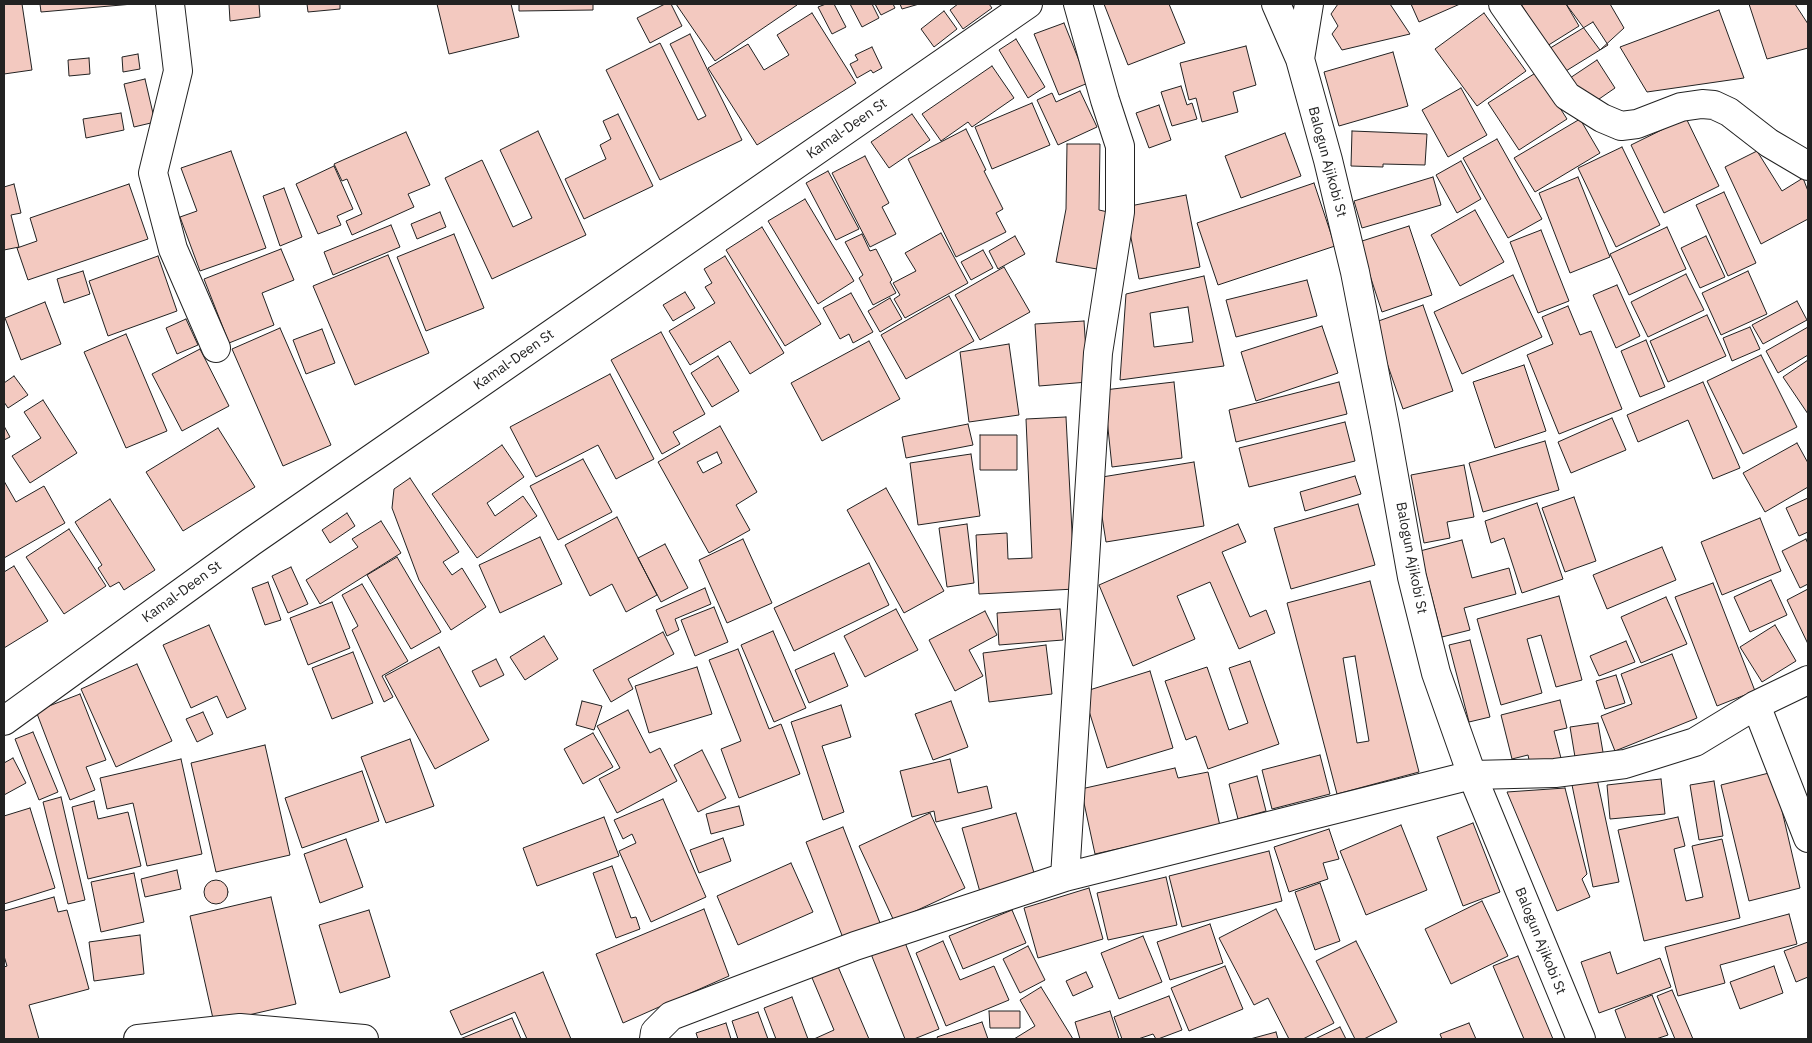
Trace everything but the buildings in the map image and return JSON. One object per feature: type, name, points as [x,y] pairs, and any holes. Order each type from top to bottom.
[{"type":"street","points":[[170,4],[178,71],[153,173],[173,249],[216,348]]},
{"type":"street","name":"Kamal-Deen St","points":[[4,721],[251,542],[1028,4]]},
{"type":"street","points":[[1065,877],[1098,353],[1120,212],[1120,146],[1078,4]]},
{"type":"street","name":"Balogun Ajikobi St","points":[[1276,4],[1300,59],[1328,160],[1355,272],[1386,426],[1412,576],[1436,673],[1472,775],[1581,1039]]},
{"type":"street","points":[[1300,59],[1309,4]]},
{"type":"street","points":[[1503,4],[1567,96],[1602,118],[1621,126],[1637,124],[1681,107],[1702,104],[1714,105],[1729,112],[1769,143],[1808,166]]},
{"type":"street","points":[[654,1039],[655,1032],[671,1016],[855,946],[1065,877],[1472,775],[1555,773],[1625,764],[1696,742],[1756,705],[1808,680]]},
{"type":"street","points":[[1756,705],[1808,838]]},
{"type":"street","points":[[138,1039],[240,1028],[364,1039]]}]
